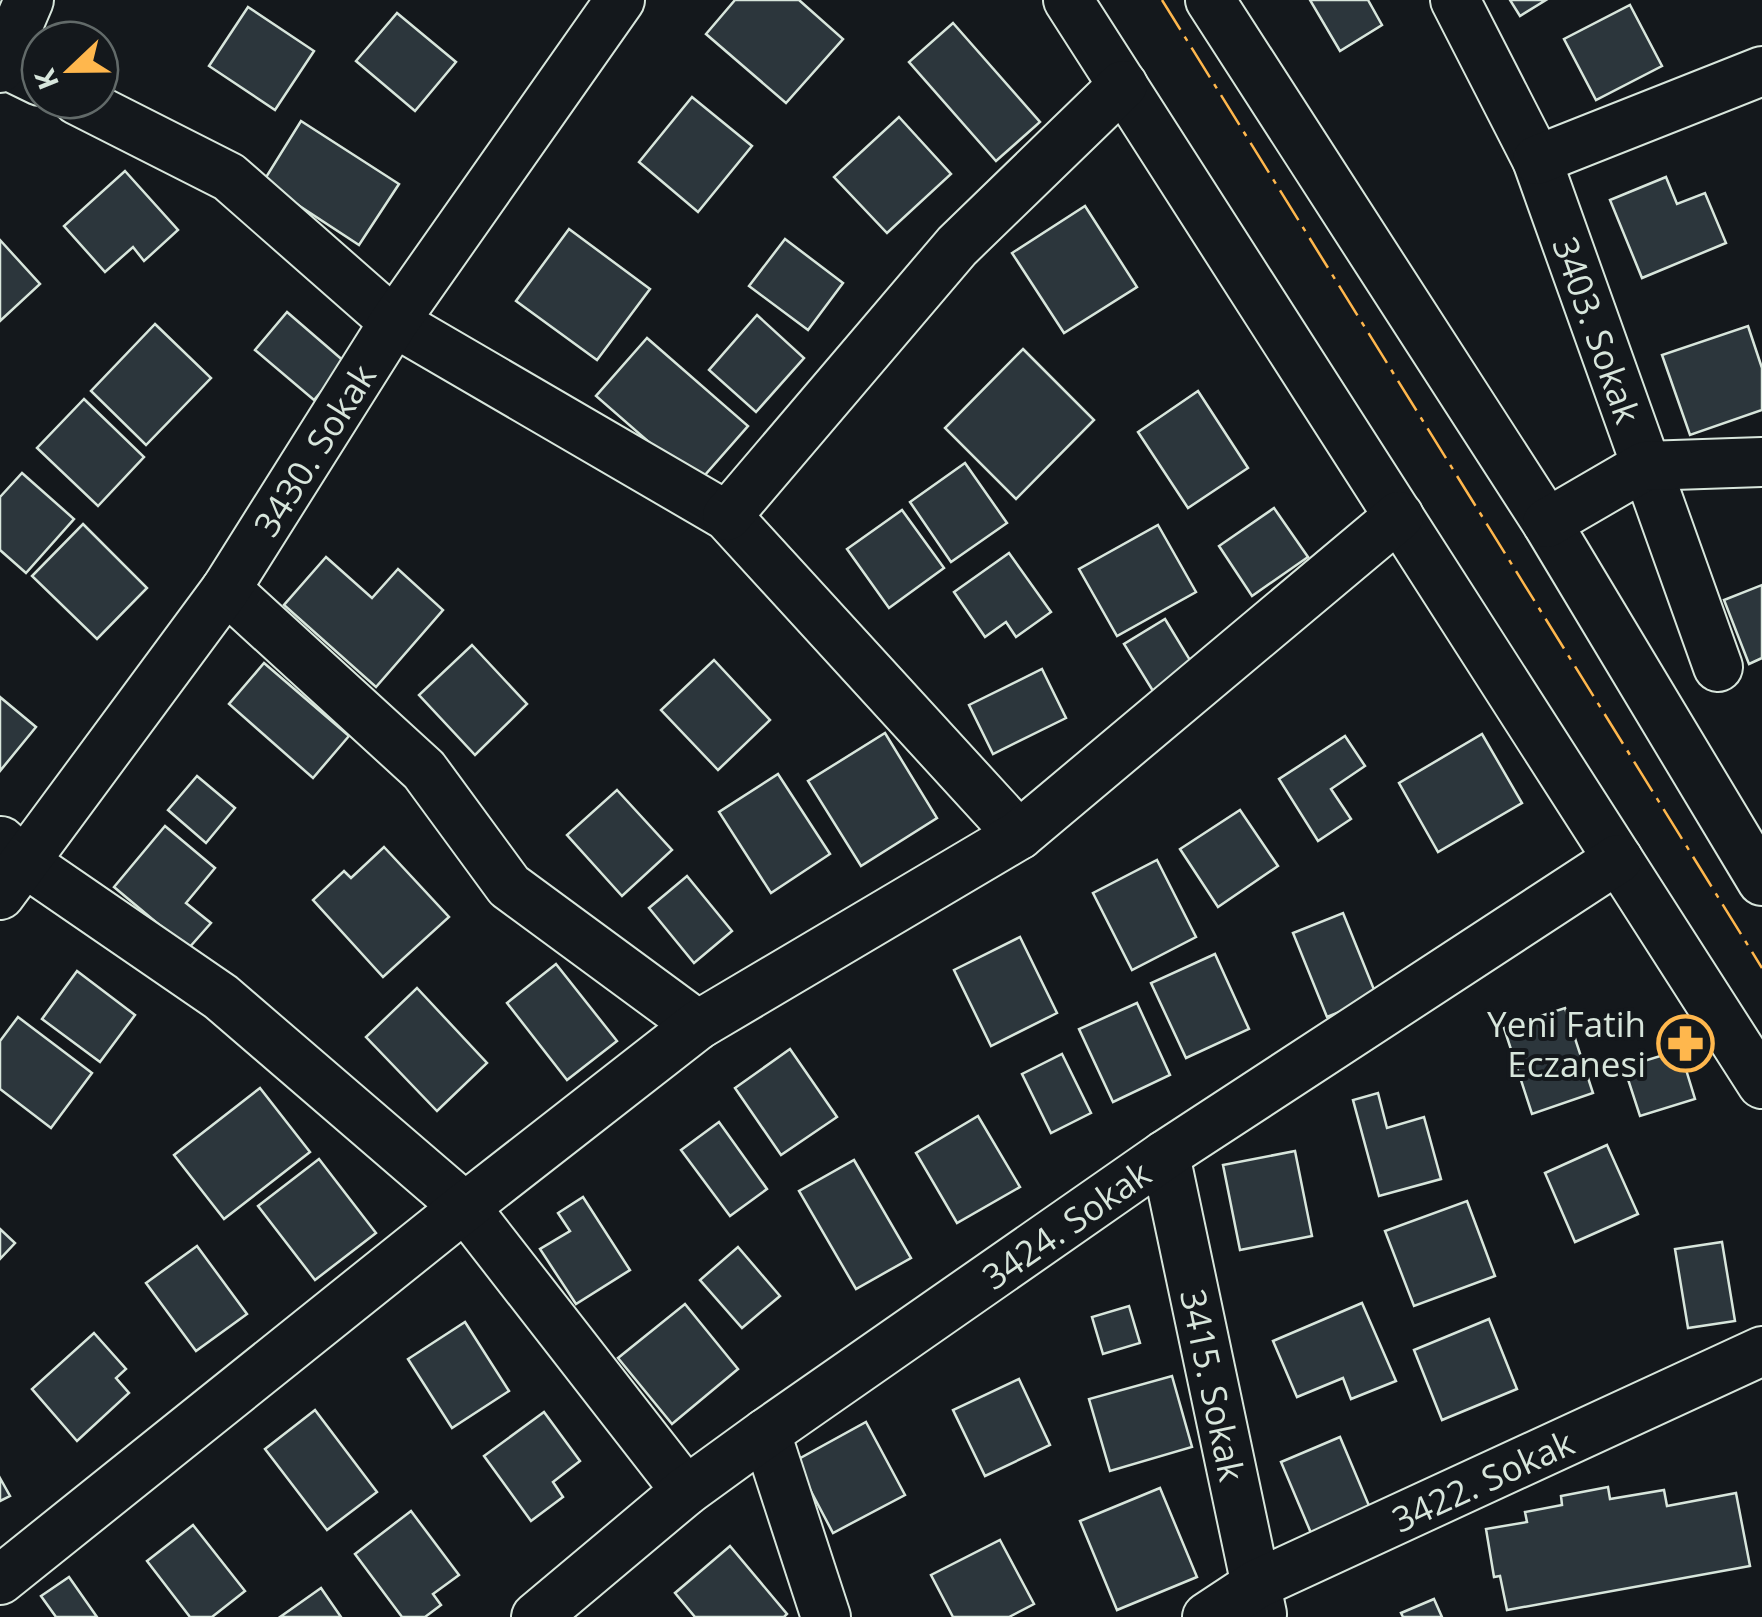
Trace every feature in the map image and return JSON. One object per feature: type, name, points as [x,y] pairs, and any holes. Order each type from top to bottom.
[{"type":"street","points":[[14,71],[29,0]]},
{"type":"street","name":"3430. Sokak","points":[[8,865],[226,589],[394,322],[620,0]]},
{"type":"street","points":[[1068,0],[1762,1084]]},
{"type":"street","points":[[1210,0],[1547,523],[1762,882]]},
{"type":"street","name":"3403. Sokak","points":[[1455,0],[1537,160],[1718,667]]},
{"type":"street","points":[[1537,160],[1762,71]]},
{"type":"street","points":[[726,516],[957,246],[1123,85]]},
{"type":"street","points":[[116,120],[229,177],[394,322],[726,516],[1019,835]]},
{"type":"street","points":[[1547,523],[1645,466],[1762,462]]},
{"type":"street","points":[[0,1580],[698,1025],[1019,835],[1399,516]]},
{"type":"street","points":[[226,589],[424,770],[510,886],[698,1025]]},
{"type":"street","name":"3424. Sokak","points":[[536,1617],[686,1491],[766,1432],[1165,1155],[1618,859]]},
{"type":"street","points":[[8,865],[221,997],[465,1207],[686,1491]]},
{"type":"street","name":"3415. Sokak","points":[[1165,1155],[1260,1601]]},
{"type":"street","name":"3422. Sokak","points":[[1207,1617],[1260,1601],[1762,1351]]},
{"type":"street","points":[[766,1432],[826,1617]]},
{"type":"building","points":[[735,0],[799,0],[843,39],[786,103],[706,34]]},
{"type":"building","points":[[1310,0],[1368,0],[1382,25],[1340,51]]},
{"type":"building","points":[[1510,0],[1546,0],[1520,16]]},
{"type":"building","points":[[1630,5],[1662,66],[1596,100],[1564,39]]},
{"type":"building","points":[[248,7],[314,51],[275,110],[209,66]]},
{"type":"building","points":[[397,13],[456,62],[415,111],[356,61]]},
{"type":"building","points":[[953,23],[1040,122],[996,161],[909,62]]},
{"type":"building","points":[[692,97],[752,146],[698,212],[639,162]]},
{"type":"building","points":[[899,117],[951,174],[887,233],[834,177]]},
{"type":"building","points":[[301,121],[399,184],[359,245],[263,182]]},
{"type":"building","points":[[125,171],[178,230],[144,261],[133,247],[105,272],[64,226]]},
{"type":"building","points":[[1666,177],[1677,204],[1705,193],[1726,243],[1642,278],[1610,200]]},
{"type":"building","points":[[1085,206],[1137,287],[1064,333],[1012,253]]},
{"type":"building","points":[[569,229],[650,289],[597,360],[516,301]]},
{"type":"building","points":[[785,239],[843,283],[808,330],[749,286]]},
{"type":"building","points":[[0,240],[40,284],[0,321]]},
{"type":"building","points":[[287,312],[346,363],[314,400],[255,350]]},
{"type":"building","points":[[757,315],[804,358],[756,412],[709,370]]},
{"type":"building","points":[[155,324],[211,378],[146,445],[91,391]]},
{"type":"building","points":[[1748,326],[1762,368],[1762,410],[1690,435],[1662,355]]},
{"type":"building","points":[[647,338],[748,426],[697,484],[596,396]]},
{"type":"building","points":[[1023,349],[1094,420],[1016,499],[945,428]]},
{"type":"building","points":[[1198,391],[1248,468],[1188,508],[1138,432]]},
{"type":"building","points":[[84,399],[144,457],[98,506],[37,448]]},
{"type":"building","points":[[965,463],[1007,523],[951,562],[910,502]]},
{"type":"building","points":[[22,473],[74,519],[26,573],[0,550],[0,497]]},
{"type":"building","points":[[1274,508],[1308,557],[1252,596],[1219,546]]},
{"type":"building","points":[[902,510],[944,568],[889,608],[847,549]]},
{"type":"building","points":[[83,524],[147,588],[97,639],[32,576]]},
{"type":"building","points":[[1158,525],[1196,592],[1117,636],[1079,569]]},
{"type":"building","points":[[1009,553],[1051,612],[1016,637],[1006,622],[985,637],[954,592]]},
{"type":"building","points":[[326,557],[372,598],[398,569],[443,610],[376,687],[284,605]]},
{"type":"building","points":[[1762,585],[1762,658],[1749,664],[1724,600]]},
{"type":"building","points":[[1165,619],[1193,665],[1153,691],[1124,644]]},
{"type":"building","points":[[472,645],[527,704],[475,755],[419,695]]},
{"type":"building","points":[[714,660],[770,720],[718,770],[661,710]]},
{"type":"building","points":[[264,663],[349,736],[313,778],[229,704]]},
{"type":"building","points":[[1042,669],[1066,718],[993,754],[969,705]]},
{"type":"building","points":[[0,697],[36,727],[0,771]]},
{"type":"building","points":[[885,733],[937,818],[861,866],[808,781]]},
{"type":"building","points":[[1482,734],[1522,803],[1438,852],[1399,783]]},
{"type":"building","points":[[1345,736],[1365,766],[1331,789],[1351,819],[1318,841],[1279,779]]},
{"type":"building","points":[[778,774],[830,854],[771,893],[719,812]]},
{"type":"building","points":[[197,776],[235,808],[206,843],[168,810]]},
{"type":"building","points":[[617,790],[672,850],[622,896],[567,835]]},
{"type":"building","points":[[1240,810],[1278,866],[1218,907],[1180,849]]},
{"type":"building","points":[[165,826],[215,868],[186,903],[211,923],[188,949],[114,887]]},
{"type":"building","points":[[384,847],[449,917],[383,977],[313,900],[344,871],[351,878]]},
{"type":"building","points":[[1157,860],[1196,937],[1132,970],[1093,893]]},
{"type":"building","points":[[687,876],[732,931],[694,963],[649,908]]},
{"type":"building","points":[[1343,913],[1377,997],[1327,1017],[1293,933]]},
{"type":"building","points":[[1020,937],[1057,1013],[991,1046],[954,970]]},
{"type":"building","points":[[1215,954],[1249,1029],[1186,1058],[1151,983]]},
{"type":"building","points":[[556,964],[617,1041],[567,1080],[507,1003]]},
{"type":"building","points":[[77,971],[135,1015],[100,1062],[42,1019]]},
{"type":"building","points":[[417,988],[487,1063],[437,1111],[366,1037]]},
{"type":"building","points":[[1137,1003],[1170,1075],[1113,1102],[1079,1029]]},
{"type":"building","points":[[1565,1008],[1593,1093],[1532,1114],[1504,1028]]},
{"type":"building","points":[[18,1017],[92,1073],[51,1128],[0,1089],[0,1041]]},
{"type":"building","points":[[790,1049],[837,1117],[781,1155],[735,1088]]},
{"type":"building","points":[[1680,1050],[1695,1099],[1640,1116],[1624,1067]]},
{"type":"building","points":[[1062,1054],[1091,1113],[1051,1133],[1022,1074]]},
{"type":"building","points":[[260,1088],[310,1152],[224,1219],[174,1155]]},
{"type":"building","points":[[1378,1093],[1387,1128],[1424,1117],[1441,1179],[1379,1196],[1353,1100]]},
{"type":"building","points":[[978,1116],[1020,1187],[957,1223],[916,1153]]},
{"type":"building","points":[[719,1122],[767,1189],[730,1216],[681,1150]]},
{"type":"building","points":[[1607,1145],[1638,1214],[1575,1242],[1545,1173]]},
{"type":"building","points":[[1295,1151],[1312,1236],[1240,1250],[1223,1165]]},
{"type":"building","points":[[319,1159],[376,1233],[315,1280],[258,1206]]},
{"type":"building","points":[[854,1160],[911,1258],[856,1289],[799,1191]]},
{"type":"building","points":[[583,1197],[630,1270],[576,1304],[540,1249],[570,1231],[558,1213]]},
{"type":"building","points":[[1467,1201],[1495,1276],[1414,1306],[1385,1231]]},
{"type":"building","points":[[0,1229],[15,1243],[0,1259]]},
{"type":"building","points":[[1722,1242],[1735,1321],[1688,1328],[1675,1249]]},
{"type":"building","points":[[197,1246],[247,1314],[196,1351],[146,1283]]},
{"type":"building","points":[[738,1247],[780,1296],[742,1328],[700,1280]]},
{"type":"building","points":[[1362,1303],[1396,1381],[1351,1399],[1343,1378],[1297,1397],[1273,1341]]},
{"type":"building","points":[[685,1304],[738,1369],[672,1424],[618,1358]]},
{"type":"building","points":[[1129,1306],[1140,1343],[1103,1354],[1092,1317]]},
{"type":"building","points":[[1489,1319],[1517,1389],[1442,1420],[1414,1350]]},
{"type":"building","points":[[465,1322],[509,1391],[452,1428],[408,1359]]},
{"type":"building","points":[[94,1333],[126,1369],[116,1378],[129,1393],[77,1441],[32,1389]]},
{"type":"building","points":[[1172,1376],[1192,1447],[1110,1471],[1089,1399]]},
{"type":"building","points":[[1019,1379],[1050,1445],[985,1476],[953,1410]]},
{"type":"building","points":[[315,1410],[377,1492],[327,1530],[265,1449]]},
{"type":"building","points":[[544,1412],[580,1461],[553,1482],[563,1497],[531,1521],[484,1456]]},
{"type":"building","points":[[866,1422],[905,1495],[833,1533],[795,1461]]},
{"type":"building","points":[[1340,1437],[1370,1508],[1311,1533],[1281,1462]]},
{"type":"building","points":[[0,1478],[10,1496],[0,1501]]},
{"type":"building","points":[[1608,1487],[1610,1499],[1664,1490],[1667,1506],[1736,1493],[1750,1566],[1507,1610],[1500,1576],[1494,1577],[1486,1529],[1527,1522],[1525,1512],[1562,1505],[1561,1496]]},
{"type":"building","points":[[1160,1488],[1197,1577],[1117,1610],[1080,1521]]},
{"type":"building","points":[[411,1511],[459,1575],[433,1594],[441,1605],[425,1617],[402,1617],[355,1554]]},
{"type":"building","points":[[193,1525],[245,1591],[212,1617],[190,1617],[147,1561]]},
{"type":"building","points":[[1000,1540],[1034,1604],[1009,1617],[953,1617],[931,1575]]},
{"type":"building","points":[[730,1546],[787,1614],[784,1617],[695,1617],[675,1593]]},
{"type":"building","points":[[69,1577],[97,1617],[56,1617],[41,1596]]},
{"type":"building","points":[[321,1588],[341,1617],[280,1617]]},
{"type":"building","points":[[1434,1599],[1442,1617],[1403,1617],[1401,1613]]},
{"type":"power","points":[[1162,0],[1762,968]]},
{"type":"place","name":"Yeni Fatih Eczanesi","points":[[1685,1043]]}]
